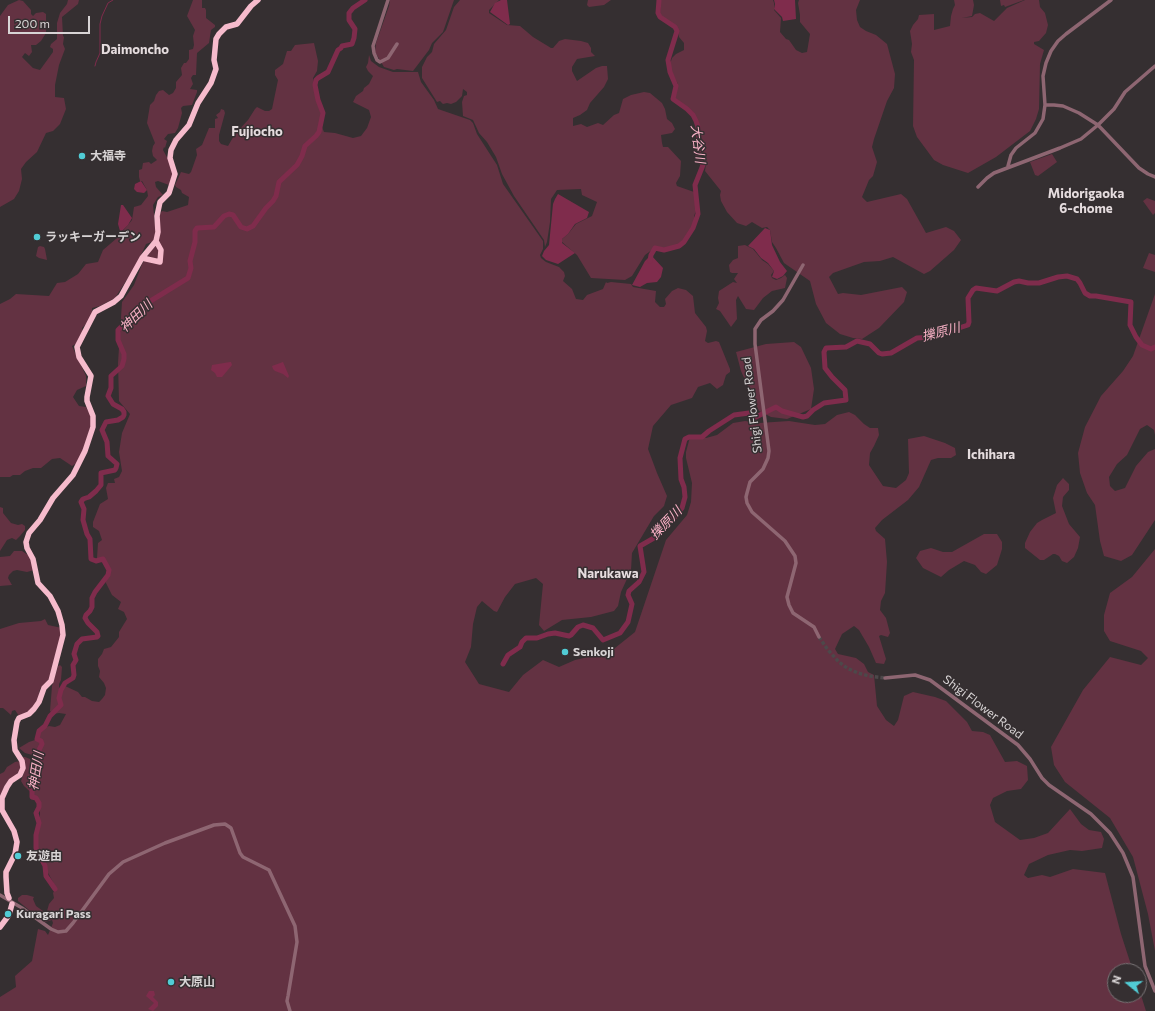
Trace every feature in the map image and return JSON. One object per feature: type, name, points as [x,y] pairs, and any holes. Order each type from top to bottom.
[{"type":"highway","points":[[9,898],[5,883],[6,872],[15,854],[17,842],[14,831],[2,810],[1,800],[7,787],[20,775],[23,768],[22,761],[15,750],[14,740],[17,722],[19,718],[34,709],[39,702],[44,688],[51,681],[64,635],[58,611],[50,596],[37,580],[33,559],[26,548],[27,539],[31,530],[40,520],[53,498],[73,475],[85,451],[93,427],[93,416],[87,396],[91,376],[79,357],[77,347],[95,312],[114,302],[121,296],[142,258],[156,241],[158,232],[157,216],[160,202],[169,193],[175,174],[170,158],[171,150],[176,140],[190,125],[198,103],[210,84],[216,69],[214,60],[216,39],[223,30],[237,24],[258,0]]},
{"type":"highway","points":[[142,258],[160,262],[161,250],[156,241]]},
{"type":"highway","points":[[0,927],[9,915],[12,904]]},
{"type":"street","points":[[388,0],[373,46],[377,60],[380,62],[388,58],[397,44]]},
{"type":"street","points":[[1008,166],[1011,155],[1016,148],[1038,129],[1044,113],[1043,76],[1046,62],[1052,51],[1066,34],[1111,0]]},
{"type":"street","points":[[978,187],[990,175],[1008,166],[1060,148],[1081,138],[1098,125],[1114,109],[1125,92],[1155,66]]},
{"type":"street","points":[[1044,105],[1063,106],[1079,113],[1098,125],[1139,168],[1155,177]]},
{"type":"street","name":"Shigi Flower Road","points":[[803,265],[783,300],[759,323],[755,329],[754,336],[769,451],[768,458],[763,468],[750,482],[747,493],[747,503],[752,512],[785,541],[795,556],[796,564],[787,597],[789,605],[793,613],[814,628],[819,636]]},
{"type":"street","name":"Shigi Flower Road","points":[[885,678],[915,675],[930,680],[1018,745],[1049,785],[1091,814],[1110,833],[1123,853],[1132,878],[1145,966],[1155,991]]},
{"type":"street","points":[[0,896],[22,908],[51,929],[58,932],[66,931],[74,924],[109,874],[123,862],[165,843],[214,825],[225,824],[231,828],[240,853],[243,857],[269,870],[295,926],[297,942],[287,1001],[290,1011]]},
{"type":"shaded area","points":[[19,0],[23,1],[31,10],[31,14],[33,16],[36,13],[43,12],[46,14],[46,33],[41,41],[36,45],[31,45],[32,52],[29,56],[25,53],[22,57],[33,68],[40,70],[53,52],[53,49],[50,47],[51,44],[57,39],[57,23],[60,13],[67,4],[68,0],[79,0],[78,4],[62,17],[64,37],[63,44],[65,49],[59,65],[55,85],[55,97],[64,98],[66,109],[60,124],[53,131],[46,133],[37,152],[21,169],[22,179],[19,191],[14,199],[0,207],[0,16],[8,5]]},
{"type":"shaded area","points":[[193,0],[202,0],[202,8],[205,8],[206,10],[206,18],[215,25],[215,27],[211,30],[209,43],[197,53],[196,75],[193,75],[191,78],[193,84],[190,89],[197,90],[197,92],[192,105],[183,106],[181,108],[182,113],[178,128],[175,133],[168,134],[164,139],[167,141],[163,150],[174,170],[169,185],[158,181],[155,182],[156,187],[163,195],[158,197],[153,205],[156,234],[155,239],[146,244],[137,264],[115,298],[100,306],[92,308],[92,313],[88,322],[82,328],[83,332],[76,344],[72,346],[86,376],[86,386],[77,390],[73,397],[79,406],[86,407],[91,416],[91,425],[83,451],[77,463],[72,466],[60,458],[52,459],[41,468],[33,468],[20,475],[0,477],[0,304],[16,294],[49,296],[57,283],[65,282],[78,274],[86,264],[98,262],[103,250],[117,238],[132,220],[134,207],[141,205],[148,196],[147,190],[142,181],[140,181],[139,170],[142,169],[143,163],[149,162],[151,164],[157,160],[153,156],[152,151],[155,143],[147,123],[150,105],[154,101],[159,91],[163,90],[169,95],[173,93],[176,88],[176,82],[182,75],[181,68],[189,59],[189,50],[193,49],[194,45],[193,36],[195,30],[187,16]]},
{"type":"shaded area","points":[[390,0],[454,0],[443,32],[432,43],[429,50],[413,71],[394,70],[384,67],[375,52],[376,43]]},
{"type":"shaded area","points":[[460,0],[499,0],[489,10],[489,13],[507,25],[520,26],[533,37],[551,48],[553,48],[559,41],[565,39],[588,43],[591,48],[591,52],[595,56],[577,59],[572,67],[572,71],[577,81],[596,68],[602,66],[607,66],[608,79],[604,87],[590,103],[587,110],[573,118],[573,126],[581,124],[587,127],[598,123],[603,125],[614,115],[619,113],[623,99],[631,95],[644,92],[650,93],[662,103],[667,119],[672,123],[675,129],[672,133],[661,135],[663,147],[668,147],[681,161],[680,176],[676,183],[677,186],[694,192],[696,201],[697,208],[694,216],[694,224],[684,241],[680,244],[665,249],[656,247],[645,255],[632,276],[625,280],[591,278],[577,255],[561,240],[576,224],[592,216],[597,202],[582,195],[581,189],[557,190],[551,199],[550,222],[545,247],[544,240],[514,196],[502,174],[496,157],[487,142],[479,133],[473,120],[463,116],[462,102],[464,96],[467,95],[467,92],[463,89],[462,96],[456,102],[451,104],[443,104],[440,101],[437,102],[422,78],[422,67],[427,57],[432,52],[434,44],[446,30],[454,7]]},
{"type":"shaded area","points":[[501,0],[507,0],[510,24],[508,25],[490,12],[495,3]]},
{"type":"shaded area","points":[[588,0],[611,0],[604,5],[589,7],[587,5]]},
{"type":"shaded area","points":[[661,0],[773,0],[774,10],[781,18],[780,32],[786,39],[789,40],[796,50],[802,53],[807,52],[810,34],[800,22],[799,0],[860,0],[856,10],[857,20],[860,27],[876,35],[887,44],[895,74],[894,88],[887,101],[874,139],[872,147],[877,162],[873,176],[869,180],[862,197],[867,202],[901,194],[907,199],[926,233],[946,227],[954,231],[961,240],[954,250],[930,271],[924,274],[893,257],[880,261],[864,262],[833,273],[829,277],[838,294],[843,293],[861,295],[902,287],[907,292],[904,302],[879,328],[862,339],[840,334],[826,323],[816,304],[810,281],[784,263],[772,242],[770,230],[767,227],[762,228],[752,222],[746,226],[737,223],[727,212],[721,201],[721,191],[705,171],[706,164],[699,150],[701,144],[698,122],[693,112],[675,98],[678,84],[671,71],[670,64],[672,58],[676,54],[684,50],[684,43],[679,37],[677,27],[660,14]]},
{"type":"shaded area","points":[[774,0],[795,0],[796,19],[783,21],[782,17],[774,9]]},
{"type":"shaded area","points":[[954,0],[973,0],[974,5],[972,16],[962,18],[972,17],[975,14],[980,13],[994,21],[1007,8],[1025,0],[1039,0],[1040,7],[1045,13],[1048,25],[1046,33],[1039,41],[1034,42],[1034,44],[1044,50],[1040,64],[1039,109],[1030,131],[996,157],[968,173],[943,165],[934,160],[917,137],[913,126],[914,60],[911,52],[912,44],[910,31],[919,15],[934,14],[934,30],[950,26],[951,16],[955,5]]},
{"type":"shaded area","points":[[1000,0],[1024,0],[1005,7],[1004,5],[1001,6]]},
{"type":"shaded area","points":[[314,43],[318,61],[317,71],[313,78],[317,102],[322,115],[320,122],[324,132],[335,133],[353,138],[361,136],[367,128],[371,117],[369,110],[353,102],[356,96],[369,84],[373,76],[366,67],[369,55],[371,61],[379,67],[393,72],[418,72],[421,82],[434,100],[438,109],[470,120],[473,123],[477,134],[497,165],[503,184],[543,241],[543,249],[540,255],[541,258],[546,262],[559,267],[564,272],[565,276],[563,281],[572,289],[576,299],[583,300],[587,295],[603,289],[606,282],[611,282],[631,284],[633,287],[656,291],[655,302],[660,307],[664,307],[666,304],[665,299],[672,291],[678,288],[686,290],[693,296],[695,313],[706,327],[707,331],[705,341],[708,343],[716,341],[719,342],[730,369],[730,372],[726,375],[723,385],[717,389],[710,383],[698,387],[692,398],[671,405],[653,426],[648,449],[667,496],[664,506],[654,516],[632,553],[631,570],[621,592],[618,606],[614,611],[591,617],[562,620],[544,631],[539,625],[543,584],[536,578],[515,584],[505,597],[497,612],[482,601],[477,607],[473,624],[471,647],[465,662],[479,684],[509,692],[523,675],[543,660],[559,667],[575,660],[610,652],[635,632],[666,540],[687,515],[691,502],[692,483],[686,458],[690,437],[698,435],[706,438],[717,435],[733,423],[745,421],[759,423],[789,421],[815,425],[825,424],[837,415],[849,412],[855,415],[870,428],[878,428],[879,435],[870,453],[869,465],[883,486],[896,488],[906,480],[909,473],[908,439],[924,436],[945,443],[955,448],[956,455],[951,458],[938,458],[931,460],[919,487],[908,500],[882,520],[875,528],[876,531],[885,539],[887,562],[885,593],[881,601],[880,610],[886,618],[890,633],[888,637],[881,635],[879,636],[886,659],[884,664],[876,663],[859,630],[854,626],[842,634],[835,649],[838,654],[856,658],[864,664],[868,672],[874,675],[877,706],[886,720],[894,726],[898,720],[904,696],[913,692],[935,697],[946,701],[967,722],[972,731],[983,732],[990,735],[1005,762],[1017,761],[1027,766],[1028,780],[1021,789],[1007,791],[993,798],[990,805],[995,822],[1020,840],[1034,838],[1048,833],[1070,809],[1081,824],[1089,830],[1101,832],[1104,839],[1102,848],[1082,851],[1070,850],[1048,855],[1029,864],[1024,875],[1028,878],[1042,875],[1050,877],[1073,869],[1105,873],[1130,963],[1107,963],[1107,1003],[1143,1003],[1146,1011],[0,1011],[0,997],[16,987],[15,976],[32,961],[38,929],[45,931],[48,935],[53,923],[52,920],[45,922],[40,919],[18,901],[18,898],[22,895],[34,897],[33,899],[36,906],[43,911],[47,911],[49,904],[54,898],[53,893],[56,888],[36,847],[40,826],[40,801],[24,786],[21,781],[25,770],[23,757],[30,759],[30,766],[36,765],[39,769],[40,762],[36,756],[25,753],[19,748],[35,740],[43,729],[49,726],[55,727],[60,725],[66,714],[53,714],[50,711],[52,686],[58,666],[60,665],[62,667],[59,689],[63,689],[65,686],[78,692],[82,697],[92,701],[99,702],[102,699],[105,695],[106,688],[99,677],[100,671],[98,659],[104,649],[111,647],[119,637],[119,632],[127,619],[124,612],[118,609],[121,602],[112,595],[105,581],[110,575],[110,571],[105,560],[97,558],[98,543],[102,540],[99,531],[93,527],[93,522],[100,504],[108,499],[106,488],[108,483],[115,483],[114,479],[119,477],[122,471],[119,452],[122,433],[130,414],[119,401],[118,363],[122,302],[134,285],[142,264],[158,241],[160,235],[159,215],[162,211],[167,212],[188,205],[189,197],[182,193],[181,190],[175,185],[181,172],[189,174],[191,172],[197,155],[196,149],[202,145],[209,128],[215,128],[215,119],[218,118],[216,115],[221,109],[224,110],[225,113],[219,135],[219,141],[221,144],[228,146],[235,134],[248,120],[257,107],[265,111],[272,109],[278,80],[275,75],[275,70],[283,64],[287,51],[291,51],[295,45]]},
{"type":"shaded area","points":[[1052,154],[1057,162],[1038,176],[1035,175],[1030,162]]},
{"type":"shaded area","points":[[141,181],[147,190],[144,193],[137,192],[134,189],[135,184]]},
{"type":"shaded area","points":[[558,194],[589,212],[587,218],[575,224],[568,234],[562,239],[562,243],[575,253],[558,264],[546,260],[542,256],[549,245],[553,204]]},
{"type":"shaded area","points":[[1147,198],[1155,201],[1155,213],[1153,215],[1143,201]]},
{"type":"shaded area","points":[[121,205],[123,205],[132,218],[128,225],[120,231],[118,224]]},
{"type":"shaded area","points":[[765,228],[770,230],[772,245],[780,262],[787,271],[783,276],[777,279],[772,277],[774,271],[768,263],[761,258],[754,249],[748,246]]},
{"type":"shaded area","points":[[745,245],[753,249],[774,271],[771,275],[772,278],[776,280],[785,275],[787,278],[785,288],[772,291],[763,298],[754,310],[746,309],[738,296],[736,300],[737,319],[731,327],[720,311],[716,309],[719,303],[719,291],[733,282],[737,283],[734,279],[738,273],[730,272],[729,265],[733,260],[738,258],[738,246]]},
{"type":"shaded area","points":[[38,247],[44,247],[45,249],[47,260],[36,256]]},
{"type":"shaded area","points":[[1149,253],[1155,255],[1155,272],[1143,268]]},
{"type":"shaded area","points":[[651,255],[663,268],[661,277],[657,282],[647,283],[640,287],[632,285],[645,261]]},
{"type":"shaded area","points":[[1155,294],[1155,435],[1154,430],[1147,425],[1140,429],[1127,455],[1117,464],[1109,477],[1110,486],[1115,491],[1125,488],[1136,466],[1148,452],[1155,449],[1155,520],[1132,555],[1121,561],[1104,556],[1100,541],[1095,505],[1087,493],[1080,473],[1078,453],[1085,427],[1101,396],[1123,371],[1133,356]]},
{"type":"shaded area","points":[[794,342],[801,347],[811,368],[814,389],[811,409],[787,419],[771,417],[759,411],[741,371],[736,352],[766,344]]},
{"type":"shaded area","points":[[231,362],[232,365],[222,377],[217,377],[211,370],[212,365]]},
{"type":"shaded area","points":[[283,362],[289,376],[288,378],[275,371],[272,366]]},
{"type":"shaded area","points":[[1063,478],[1069,484],[1069,490],[1063,497],[1062,506],[1069,524],[1080,537],[1078,548],[1074,557],[1067,563],[1062,561],[1059,556],[1055,554],[1044,560],[1040,560],[1025,548],[1025,543],[1030,532],[1037,523],[1056,513],[1053,498],[1057,485]]},
{"type":"shaded area","points":[[0,507],[3,508],[3,513],[11,523],[18,525],[22,524],[25,526],[25,530],[16,540],[12,538],[7,540],[0,551]]},
{"type":"shaded area","points":[[984,534],[997,534],[1002,542],[1002,549],[997,565],[986,574],[981,572],[975,565],[964,561],[941,577],[923,568],[916,558],[920,551],[931,548],[943,552],[952,552]]},
{"type":"shaded area","points":[[1155,549],[1155,951],[1148,914],[1133,857],[1110,818],[1065,782],[1054,765],[1051,747],[1083,690],[1110,657],[1141,665],[1148,658],[1141,651],[1110,641],[1104,631],[1104,615],[1110,593],[1132,577]]},
{"type":"shaded area","points":[[14,551],[22,551],[28,555],[31,559],[34,570],[27,572],[17,570],[13,571],[8,578],[12,585],[0,586],[0,557],[10,556]]},
{"type":"shaded area","points":[[45,619],[48,625],[62,628],[49,679],[40,689],[38,700],[30,711],[19,716],[15,710],[12,711],[11,715],[3,708],[0,708],[0,629],[19,623],[41,621]]},
{"type":"shaded area","points":[[20,761],[22,766],[20,771],[5,785],[0,796],[0,774],[4,772],[7,767]]},
{"type":"shaded area","points":[[149,991],[154,991],[155,995],[153,997],[158,1002],[158,1006],[153,1011],[148,1009],[154,1003],[146,996]]},
{"type":"waterway","points":[[95,66],[100,53],[100,24],[102,16],[108,3],[113,0]]},
{"type":"waterway","name":"神田川","points":[[55,889],[46,876],[45,866],[36,848],[36,835],[39,823],[36,813],[39,803],[36,798],[32,797],[32,790],[36,780],[36,772],[41,757],[39,750],[42,744],[41,741],[37,739],[39,731],[45,726],[50,716],[61,705],[59,698],[65,683],[73,678],[73,665],[76,660],[74,654],[77,644],[82,639],[98,636],[97,632],[85,618],[92,607],[92,598],[108,575],[109,570],[103,559],[96,561],[91,559],[90,539],[83,520],[84,509],[81,502],[83,499],[89,497],[101,485],[101,473],[115,470],[117,464],[108,456],[107,442],[102,430],[106,422],[118,420],[124,415],[122,409],[113,404],[108,396],[111,388],[111,376],[122,366],[124,359],[124,354],[118,340],[118,330],[122,326],[132,321],[139,309],[144,305],[188,278],[191,268],[190,261],[195,242],[195,231],[197,228],[214,227],[224,216],[229,214],[233,215],[241,227],[247,229],[253,226],[273,201],[276,196],[279,182],[297,165],[305,146],[319,132],[323,113],[318,100],[315,85],[316,80],[328,72],[338,50],[342,46],[352,44],[355,29],[349,20],[349,13],[353,8],[365,0]]},
{"type":"waterway","name":"大谷川","points":[[650,261],[651,255],[655,248],[664,250],[679,246],[684,242],[693,228],[698,214],[695,185],[703,165],[698,157],[699,141],[696,121],[687,109],[673,99],[676,86],[670,72],[668,60],[677,31],[675,27],[660,17],[658,13],[659,0]]},
{"type":"waterway","name":"擽原川","points":[[503,664],[508,655],[520,647],[526,638],[537,638],[555,633],[569,636],[578,627],[583,625],[593,628],[603,640],[620,633],[628,622],[632,604],[628,595],[629,591],[639,582],[644,572],[640,546],[658,535],[665,521],[675,517],[682,508],[685,497],[681,479],[680,458],[685,439],[689,437],[702,437],[734,415],[749,413],[756,417],[776,407],[782,411],[803,417],[807,416],[824,403],[846,400],[845,390],[825,368],[824,352],[826,348],[846,347],[857,341],[870,344],[879,353],[891,353],[917,338],[932,337],[968,325],[968,298],[976,288],[997,291],[1014,282],[1039,283],[1058,277],[1067,276],[1077,279],[1085,293],[1090,296],[1131,302],[1130,325],[1136,337],[1142,345],[1151,349],[1155,347]]},
{"type":"tunnel","points":[[819,637],[828,650],[847,668],[869,676],[885,678]]},
{"type":"place","name":"大福寺","points":[[82,156]]},
{"type":"place","name":"ラッキーガーデン","points":[[37,237]]},
{"type":"place","name":"Senkoji","points":[[565,652]]},
{"type":"place","name":"友遊由","points":[[18,856]]},
{"type":"place","name":"Kuragari Pass","points":[[8,914]]},
{"type":"place","name":"大原山","points":[[171,982]]},
{"type":"district","name":"Daimoncho","points":[[135,50]]},
{"type":"district","name":"Fujiocho","points":[[257,132]]},
{"type":"district","name":"Midorigaoka 6-chome","points":[[1086,202]]},
{"type":"district","name":"Ichihara","points":[[991,455]]},
{"type":"district","name":"Narukawa","points":[[608,574]]}]
